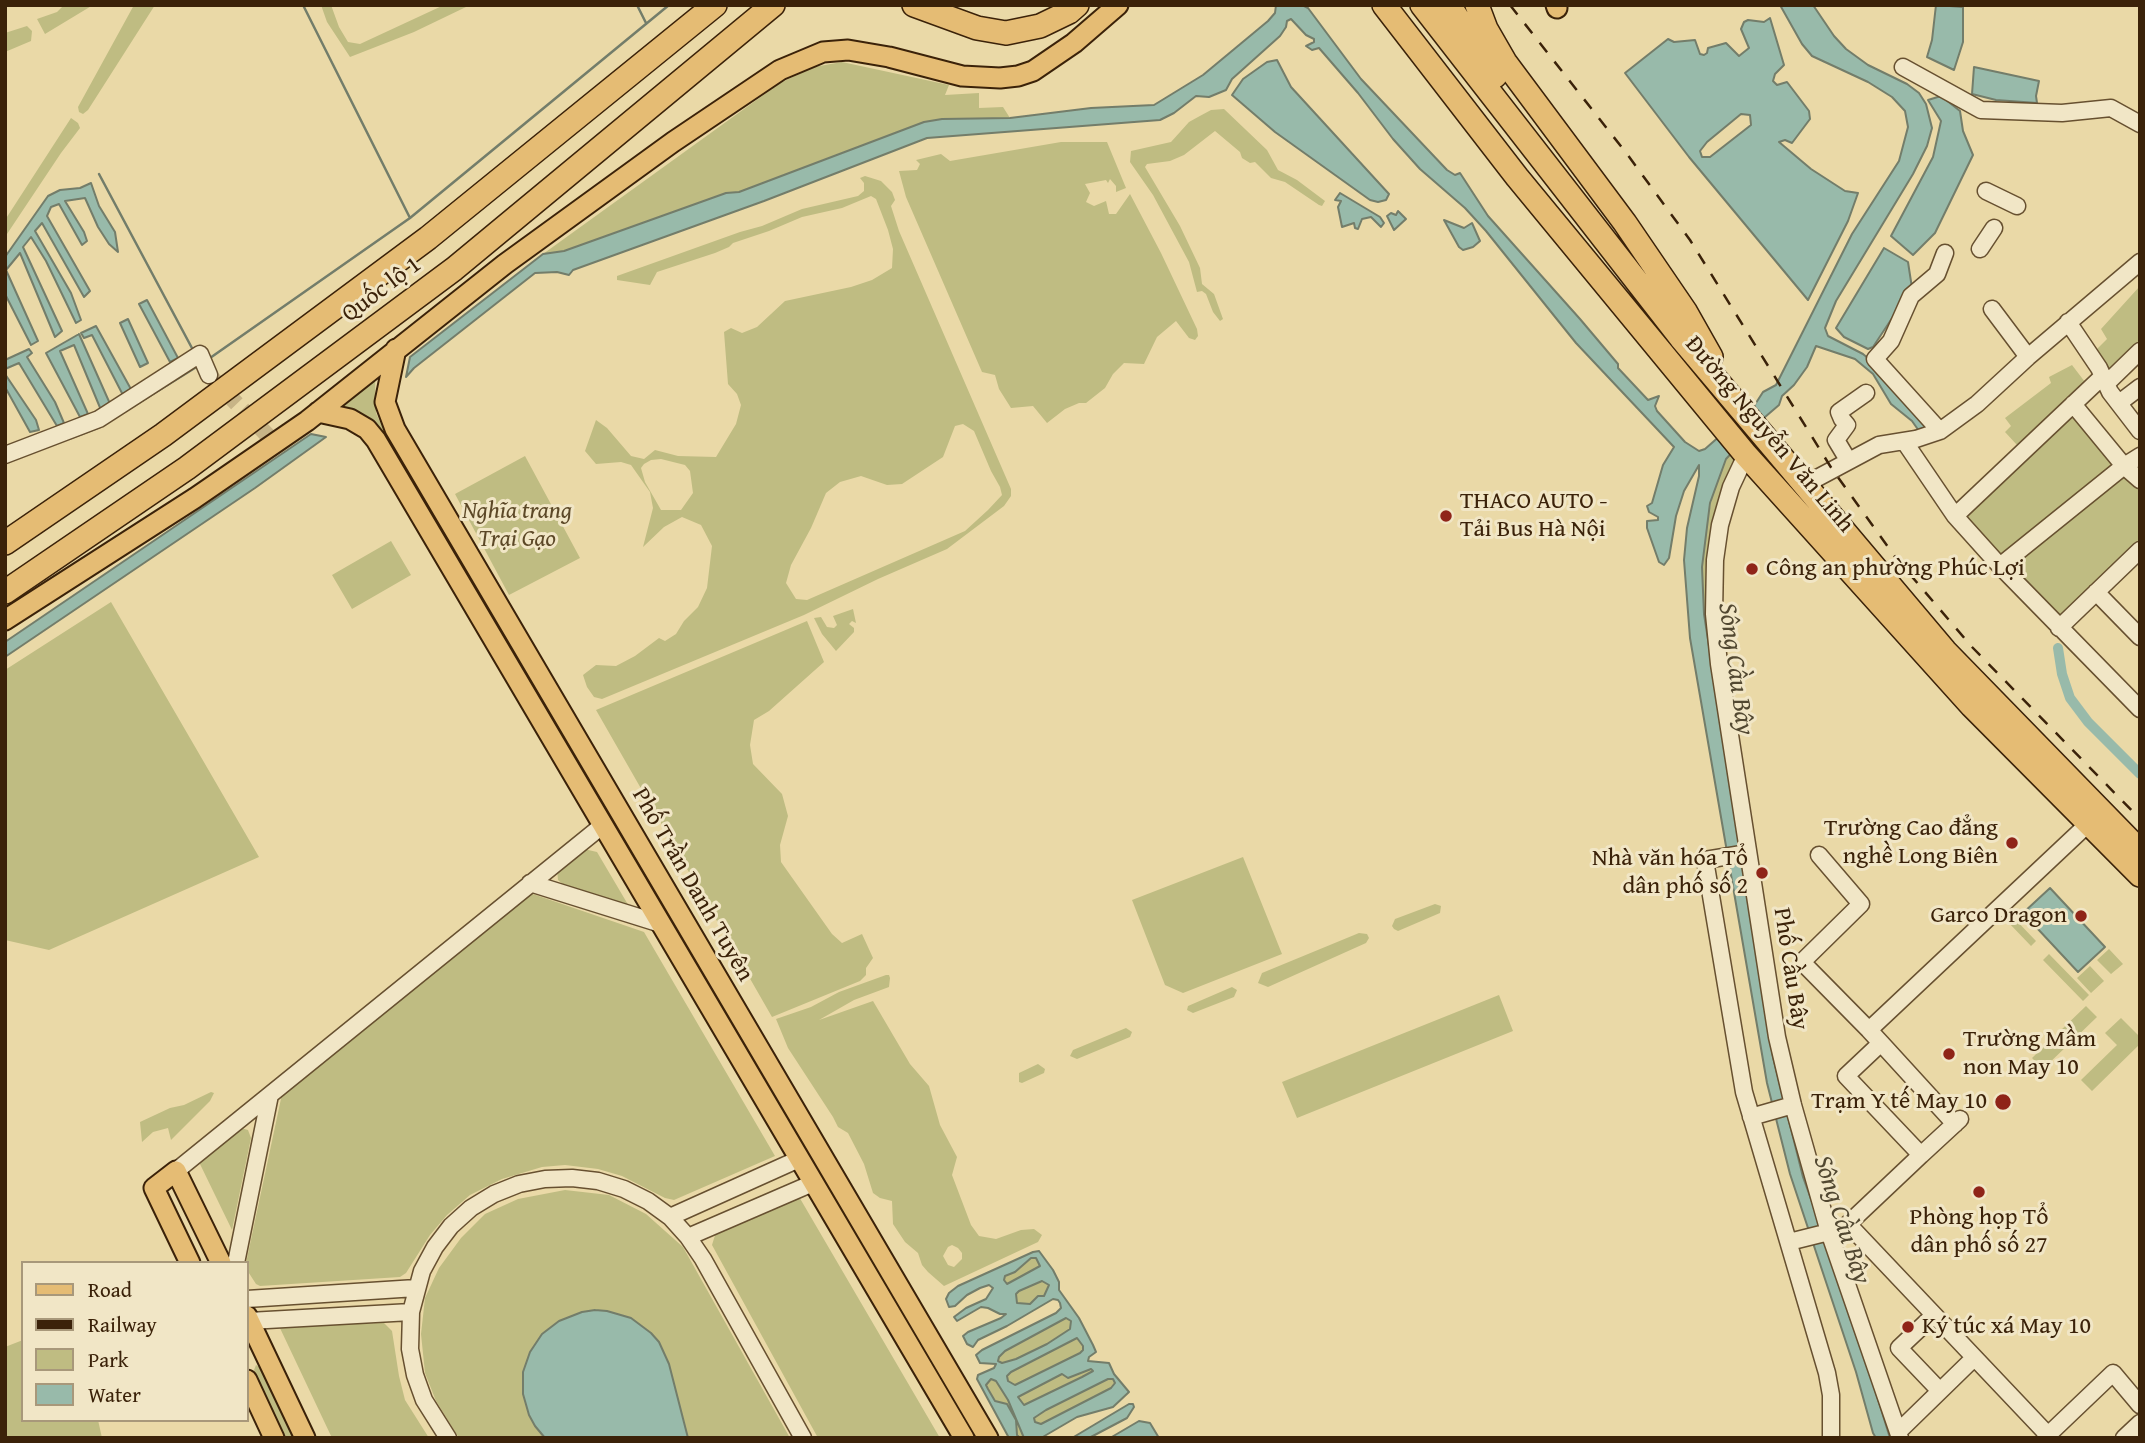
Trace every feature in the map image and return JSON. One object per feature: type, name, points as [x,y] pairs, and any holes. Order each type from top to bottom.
[{"type":"highway","points":[[581,112],[700,5]]},
{"type":"highway","name":"Quốc lộ 1","points":[[5,544],[163,435],[428,238],[715,5]]},
{"type":"highway","name":"Quốc lộ 1","points":[[5,592],[187,468],[432,286],[773,5]]},
{"type":"highway","points":[[609,142],[779,10],[791,5]]},
{"type":"highway","points":[[914,5],[977,28],[1006,33],[1040,26],[1069,12],[1077,5]]},
{"type":"highway","name":"Đường Nguyễn Văn Linh","points":[[1384,5],[1517,177],[1746,454],[1972,706],[2140,875]]},
{"type":"highway","name":"Đường Nguyễn Văn Linh","points":[[1422,5],[1681,338],[1945,651],[2140,851]]},
{"type":"highway","points":[[1449,5],[1553,171]]},
{"type":"highway","points":[[1477,5],[1486,29],[1521,85],[1625,223],[1685,311],[1737,404]]},
{"type":"main road","points":[[5,620],[195,498],[318,412],[505,264],[673,142],[770,77],[823,52],[848,50],[889,57],[962,76],[1018,76],[1033,71],[1074,43],[1118,5]]},
{"type":"main road","name":"Phố Trần Danh Tuyên","points":[[396,349],[385,402],[395,429],[984,1432]]},
{"type":"main road","name":"Phố Trần Danh Tuyên","points":[[318,412],[350,419],[367,429],[376,440],[963,1437]]},
{"type":"main road","points":[[603,825],[621,813]]},
{"type":"main road","points":[[806,1170],[824,1159]]},
{"type":"main road","points":[[189,1261],[154,1188],[176,1171],[220,1261]]},
{"type":"main road","points":[[248,1319],[305,1438]]},
{"type":"main road","points":[[248,1382],[274,1438]]},
{"type":"main road","points":[[963,1437],[984,1432]]},
{"type":"street","points":[[1903,67],[1981,110],[2062,113],[2111,108],[2140,124]]},
{"type":"street","points":[[1986,191],[2017,206]]},
{"type":"street","points":[[1980,249],[1994,229]]},
{"type":"street","points":[[1940,431],[1875,359],[1891,341],[1911,296],[1937,274],[1945,253]]},
{"type":"street","points":[[1805,484],[1879,445],[1940,431],[1977,404],[2068,322],[2139,264]]},
{"type":"street","points":[[1992,309],[2028,357]]},
{"type":"street","points":[[2068,322],[2140,431]]},
{"type":"street","points":[[1955,516],[2073,404],[2140,351]]},
{"type":"street","points":[[5,455],[99,419],[200,354],[209,374]]},
{"type":"street","points":[[2119,403],[2140,387]]},
{"type":"street","points":[[1848,460],[1836,440],[1847,425],[1839,412],[1866,393]]},
{"type":"street","points":[[2073,404],[2124,466],[2140,480]]},
{"type":"street","points":[[1904,441],[1955,516],[2059,628],[2140,709]]},
{"type":"street","name":"Phố Cầu Bây","points":[[1746,454],[1723,511],[1715,561],[1714,593],[1719,664],[1748,853],[1777,1037],[1793,1105],[1829,1233],[1899,1435]]},
{"type":"street","points":[[2000,566],[2140,456]]},
{"type":"street","points":[[2059,628],[2138,554]]},
{"type":"street","points":[[2096,592],[2140,637]]},
{"type":"street","points":[[1868,1030],[2089,823]]},
{"type":"street","points":[[176,1171],[603,825]]},
{"type":"street","points":[[1748,853],[1712,859],[1739,1064],[1751,1117],[1795,1241],[1827,1373],[1831,1395],[1831,1438]]},
{"type":"street","points":[[1795,1241],[1829,1233],[1848,1224],[1957,1121],[1802,962],[1861,904],[1819,855]]},
{"type":"street","points":[[530,883],[661,924]]},
{"type":"street","points":[[1881,1043],[1846,1076],[1921,1155]]},
{"type":"street","points":[[236,1261],[270,1096]]},
{"type":"street","points":[[1751,1117],[1793,1105]]},
{"type":"street","points":[[670,1217],[806,1170]]},
{"type":"street","points":[[688,1237],[806,1170]]},
{"type":"street","points":[[448,1438],[424,1401],[410,1349],[411,1312],[422,1270],[435,1247],[452,1226],[471,1209],[494,1194],[519,1184],[559,1178],[598,1181],[624,1189],[648,1201],[670,1217],[703,1259],[803,1438]]},
{"type":"street","points":[[1848,1224],[2048,1437],[2113,1373],[2140,1405]]},
{"type":"street","points":[[248,1299],[416,1289]]},
{"type":"street","points":[[248,1319],[411,1312]]},
{"type":"street","points":[[1934,1315],[1899,1348],[1940,1391]]},
{"type":"street","points":[[1899,1435],[1974,1358]]},
{"type":"green space","points":[[64,5],[93,5],[45,34],[37,19],[57,12]]},
{"type":"green space","points":[[134,5],[155,5],[83,114],[78,107]]},
{"type":"green space","points":[[321,5],[331,5],[348,42],[360,44],[444,5],[466,7],[414,32],[350,57],[327,22]]},
{"type":"green space","points":[[27,26],[32,31],[31,41],[5,52],[5,33]]},
{"type":"green space","points":[[842,62],[949,85],[945,95],[979,93],[979,108],[1003,107],[1010,118],[942,119],[924,122],[739,192],[564,251],[543,254],[780,83],[814,67]]},
{"type":"green space","points":[[1224,109],[1267,150],[1278,170],[1297,180],[1325,201],[1322,206],[1319,205],[1285,182],[1271,178],[1255,162],[1250,163],[1242,158],[1240,152],[1215,131],[1184,155],[1170,161],[1147,164],[1145,167],[1180,226],[1200,268],[1202,284],[1214,294],[1223,319],[1220,321],[1206,294],[1197,292],[1189,262],[1153,195],[1130,162],[1131,151],[1171,142],[1189,122],[1211,110]]},
{"type":"green space","points":[[71,118],[80,128],[5,237],[5,220]]},
{"type":"green space","points":[[1061,142],[1107,142],[1126,188],[1116,192],[1116,186],[1110,179],[1108,183],[1106,180],[1085,184],[1090,193],[1086,202],[1094,206],[1106,201],[1109,214],[1116,214],[1130,194],[1161,253],[1198,336],[1195,340],[1189,338],[1176,321],[1157,337],[1144,364],[1124,363],[1113,374],[1105,388],[1086,403],[1065,409],[1047,423],[1033,406],[1011,408],[999,389],[995,375],[982,372],[906,197],[899,171],[917,170],[920,164],[916,160],[941,154],[950,161]]},
{"type":"green space","points":[[865,176],[881,181],[892,192],[895,200],[891,206],[899,231],[1011,489],[1011,496],[1004,506],[947,549],[804,615],[602,699],[594,697],[583,675],[596,665],[616,666],[659,638],[665,641],[676,634],[698,607],[707,588],[712,546],[701,525],[682,517],[664,527],[643,547],[653,508],[650,492],[631,465],[621,462],[596,464],[585,451],[596,420],[607,428],[631,456],[644,459],[655,450],[678,456],[716,457],[736,424],[741,405],[737,394],[728,384],[724,332],[731,328],[742,333],[757,327],[785,301],[872,280],[892,268],[893,249],[876,199],[871,196],[842,208],[802,217],[733,243],[715,253],[657,272],[650,285],[617,280],[617,276],[762,226],[802,209],[858,196],[864,191],[864,183],[860,178]],"holes":[[[963,424],[974,431],[1000,487],[1002,495],[988,510],[965,531],[807,600],[796,599],[786,583],[791,565],[826,493],[840,482],[861,476],[887,485],[902,484],[943,457],[955,426]],[[661,459],[685,465],[690,471],[693,493],[681,510],[661,510],[645,482],[641,468],[651,460]]]},
{"type":"green space","points":[[2140,286],[2140,343],[2113,379],[2096,350],[2107,339],[2101,329]]},
{"type":"green space","points":[[2072,365],[2085,382],[2017,445],[2005,432],[2011,426],[2005,418],[2051,383],[2049,377]]},
{"type":"green space","points":[[375,376],[376,413],[382,426],[584,771],[582,774],[377,430],[331,408]]},
{"type":"green space","points":[[2073,404],[2140,480],[2140,550],[2059,628],[1955,516]]},
{"type":"green space","points":[[1729,453],[1734,459],[1716,509],[1710,546],[1745,846],[1822,1225],[1817,1220],[1803,1177],[1773,1057],[1704,614],[1702,567],[1705,532],[1714,489]]},
{"type":"green space","name":"Nghĩa trang Trại Gạo","points":[[525,456],[580,558],[509,595],[455,494]]},
{"type":"green space","points":[[391,541],[411,575],[352,609],[332,575]]},
{"type":"green space","points":[[111,602],[259,857],[49,950],[5,940],[5,670]]},
{"type":"green space","points":[[853,609],[856,623],[852,621],[849,624],[854,628],[854,632],[836,651],[822,634],[814,618],[821,617],[827,627],[834,628],[837,625],[833,616]]},
{"type":"green space","points":[[807,621],[824,662],[769,711],[754,720],[750,745],[753,764],[782,794],[788,816],[780,845],[781,862],[832,934],[842,943],[862,934],[873,958],[866,968],[866,975],[860,981],[772,1017],[596,710]]},
{"type":"green space","points":[[584,849],[597,852],[630,908],[566,887],[558,880],[557,869]]},
{"type":"green space","points":[[632,854],[793,1125],[789,1127],[629,856]]},
{"type":"green space","points":[[1243,857],[1282,954],[1183,993],[1165,985],[1132,900]]},
{"type":"green space","points":[[527,892],[644,932],[775,1156],[674,1200],[622,1176],[598,1169],[565,1165],[542,1167],[502,1179],[470,1195],[447,1215],[430,1235],[406,1273],[400,1277],[260,1286],[248,1272],[246,1261],[282,1094]]},
{"type":"green space","points":[[1435,904],[1441,906],[1440,913],[1398,931],[1392,926],[1395,919]]},
{"type":"green space","points":[[2012,916],[2036,941],[2031,946],[2007,921]]},
{"type":"green space","points":[[1359,933],[1367,934],[1369,938],[1366,943],[1268,987],[1258,983],[1262,973]]},
{"type":"green space","points":[[2109,949],[2123,964],[2111,974],[2097,960]]},
{"type":"green space","points":[[2049,954],[2089,995],[2083,1001],[2043,960]]},
{"type":"green space","points":[[2090,966],[2104,981],[2091,993],[2077,978]]},
{"type":"green space","points":[[889,975],[889,987],[854,1000],[819,1020],[873,1001],[910,1064],[929,1086],[940,1125],[957,1157],[952,1175],[971,1225],[979,1236],[996,1239],[1021,1230],[1034,1229],[1042,1235],[1038,1242],[944,1286],[922,1265],[918,1253],[905,1242],[893,1224],[892,1201],[873,1193],[864,1164],[848,1133],[838,1127],[788,1048],[776,1019],[811,1007],[839,992]],"holes":[[[952,1245],[958,1248],[962,1259],[954,1267],[948,1265],[943,1256],[948,1247]]]},
{"type":"green space","points":[[1232,987],[1237,990],[1234,997],[1193,1013],[1187,1010],[1188,1006]]},
{"type":"green space","points":[[1499,995],[1513,1031],[1297,1118],[1282,1082]]},
{"type":"green space","points":[[2086,1006],[2097,1017],[2043,1069],[2032,1058]]},
{"type":"green space","points":[[2121,1018],[2140,1037],[2140,1044],[2092,1091],[2081,1080],[2117,1045],[2105,1033]]},
{"type":"green space","points":[[1126,1028],[1132,1032],[1130,1037],[1077,1059],[1070,1056],[1073,1050]]},
{"type":"green space","points":[[1038,1064],[1045,1069],[1044,1073],[1019,1082],[1019,1073]]},
{"type":"green space","points":[[214,1093],[210,1101],[171,1140],[168,1128],[153,1132],[142,1142],[140,1122]]},
{"type":"green space","points":[[241,1128],[248,1130],[251,1138],[232,1230],[199,1162]]},
{"type":"green space","points":[[565,1190],[609,1195],[646,1214],[683,1247],[790,1438],[459,1438],[436,1401],[425,1373],[421,1334],[425,1298],[439,1268],[461,1238],[485,1214],[518,1199]]},
{"type":"green space","points":[[798,1195],[940,1438],[818,1438],[712,1245],[716,1232]]},
{"type":"green space","points":[[841,1209],[945,1378],[939,1380],[839,1211]]},
{"type":"green space","points":[[1031,1258],[1036,1258],[1041,1266],[1008,1284],[1004,1280],[1005,1276],[1015,1272]]},
{"type":"green space","points":[[1038,1281],[1049,1285],[1044,1296],[1030,1304],[1017,1304],[1016,1293]]},
{"type":"green space","points":[[1066,1318],[1071,1321],[1071,1329],[1016,1359],[1002,1363],[998,1361],[1005,1351]]},
{"type":"green space","points":[[384,1323],[392,1331],[405,1400],[429,1438],[332,1438],[279,1326]]},
{"type":"green space","points":[[1077,1338],[1084,1350],[1080,1354],[1015,1385],[1008,1381],[1007,1376],[1011,1372]]},
{"type":"green space","points":[[21,1341],[21,1422],[98,1422],[102,1438],[5,1438],[5,1347]]},
{"type":"green space","points":[[256,1365],[293,1438],[286,1438],[254,1370]]},
{"type":"green space","points":[[1091,1369],[1093,1371],[1024,1405],[1018,1397],[1062,1373],[1066,1376]]},
{"type":"green space","points":[[991,1378],[996,1380],[1008,1400],[1024,1438],[1017,1435],[1016,1420],[1007,1405],[995,1401],[986,1386]]},
{"type":"green space","points":[[1113,1379],[1116,1383],[1111,1388],[1041,1424],[1035,1422],[1034,1418],[1046,1410]]},
{"type":"water","points":[[1276,5],[1302,5],[1308,8],[1361,79],[1447,170],[1455,175],[1460,173],[1488,216],[1580,319],[1618,364],[1618,368],[1648,400],[1659,396],[1655,406],[1657,411],[1685,442],[1699,451],[1705,449],[1754,406],[1763,392],[1776,385],[1852,234],[1899,161],[1908,127],[1905,111],[1892,97],[1868,82],[1812,56],[1780,5],[1813,5],[1846,49],[1868,65],[1907,84],[1919,93],[1926,104],[1932,128],[1927,146],[1913,174],[1836,301],[1825,328],[1828,336],[1863,354],[1875,364],[1930,429],[1919,431],[1912,421],[1891,404],[1873,374],[1855,359],[1816,346],[1807,367],[1782,396],[1779,405],[1726,459],[1710,503],[1702,567],[1704,614],[1773,1057],[1803,1177],[1845,1293],[1890,1438],[1876,1438],[1873,1433],[1856,1372],[1790,1174],[1767,1083],[1690,638],[1684,560],[1699,465],[1684,491],[1676,516],[1669,558],[1664,565],[1659,562],[1647,528],[1647,521],[1658,520],[1658,517],[1649,512],[1647,506],[1652,503],[1663,465],[1674,447],[1576,343],[1486,231],[1465,208],[1420,169],[1393,139],[1319,48],[1312,50],[1306,46],[1314,42],[1314,39],[1306,35],[1291,19],[1287,21],[1280,36],[1232,79],[1226,90],[1209,97],[1196,96],[1160,120],[927,138],[573,270],[569,275],[557,272],[535,273],[406,377],[410,357],[543,254],[564,251],[726,193],[739,192],[924,122],[942,119],[1010,118],[1091,108],[1154,105],[1203,75],[1268,21],[1275,13]]},
{"type":"water","points":[[1936,5],[1963,7],[1963,42],[1954,70],[1927,57]]},
{"type":"water","points":[[1770,18],[1784,65],[1775,74],[1773,81],[1777,85],[1787,82],[1809,111],[1810,119],[1792,143],[1785,140],[1779,142],[1811,169],[1845,191],[1858,193],[1848,221],[1808,300],[1689,157],[1625,73],[1668,39],[1674,42],[1695,40],[1700,54],[1704,55],[1708,48],[1726,43],[1739,56],[1749,48],[1741,29],[1744,22],[1764,22]],"holes":[[[1741,114],[1750,115],[1751,125],[1710,157],[1702,157],[1700,151],[1707,142]]]},
{"type":"water","points":[[1277,60],[1291,87],[1389,194],[1386,200],[1370,200],[1275,132],[1232,95],[1243,79],[1267,62]]},
{"type":"water","points":[[1974,67],[2039,81],[2037,103],[1996,100],[1972,94]]},
{"type":"water","points":[[1941,96],[1960,111],[1963,131],[1973,155],[1935,233],[1913,255],[1891,236],[1933,157],[1941,121],[1928,100]]},
{"type":"water","points":[[91,183],[99,206],[115,232],[118,252],[98,227],[85,198],[65,201],[84,232],[87,241],[82,245],[59,204],[51,207],[47,216],[90,291],[84,297],[42,223],[35,231],[71,293],[81,320],[76,323],[46,261],[31,237],[23,247],[62,331],[55,337],[20,253],[6,270],[38,341],[31,345],[5,294],[5,257],[48,196],[60,190],[80,188]]},
{"type":"water","points":[[1340,193],[1380,217],[1384,223],[1381,227],[1371,217],[1362,219],[1358,229],[1354,223],[1342,227],[1338,207],[1341,201],[1335,200]]},
{"type":"water","points":[[1398,211],[1406,219],[1394,230],[1387,216],[1391,213],[1396,215]]},
{"type":"water","points":[[1444,220],[1464,228],[1472,223],[1480,241],[1463,250]]},
{"type":"water","points":[[1884,248],[1908,262],[1912,288],[1873,347],[1868,349],[1844,337],[1836,328]]},
{"type":"water","points":[[147,300],[178,358],[170,362],[139,304]]},
{"type":"water","points":[[128,319],[148,363],[140,367],[120,323]]},
{"type":"water","points":[[96,326],[132,391],[125,399],[92,335],[84,338],[81,333]]},
{"type":"water","points":[[79,334],[111,406],[101,410],[74,345],[60,351],[88,414],[80,417],[46,353]]},
{"type":"water","points":[[29,349],[32,353],[27,357],[55,402],[64,423],[57,426],[19,363],[5,369],[5,360]]},
{"type":"water","points":[[5,374],[36,420],[39,430],[30,432],[5,387]]},
{"type":"water","points":[[311,434],[326,437],[5,657],[5,642]]},
{"type":"water","points":[[2050,888],[2105,947],[2078,972],[2023,913]]},
{"type":"water","points":[[1039,1251],[1053,1270],[1059,1282],[1059,1290],[1079,1318],[1093,1345],[1096,1352],[1088,1361],[1109,1363],[1114,1374],[1129,1392],[1113,1407],[1077,1417],[1041,1438],[1024,1438],[1008,1400],[996,1381],[991,1379],[986,1385],[995,1401],[1007,1404],[1016,1420],[1017,1435],[1020,1438],[1009,1438],[977,1379],[978,1375],[994,1368],[996,1364],[980,1363],[976,1355],[1056,1313],[1061,1308],[1060,1303],[1053,1299],[978,1340],[973,1347],[967,1344],[963,1336],[1006,1314],[981,1307],[957,1321],[954,1317],[986,1299],[993,1288],[989,1285],[980,1288],[955,1306],[949,1307],[946,1299],[958,1286]],"holes":[[[1031,1258],[1036,1258],[1040,1266],[1007,1284],[1005,1276],[1015,1272]],[[1042,1281],[1049,1285],[1044,1296],[1038,1296],[1030,1304],[1017,1303],[1016,1294]],[[1066,1318],[1071,1321],[1070,1329],[1047,1344],[1002,1363],[998,1361],[1005,1351]],[[1077,1338],[1083,1346],[1080,1353],[1015,1385],[1008,1381],[1007,1376]],[[1091,1369],[1093,1371],[1024,1405],[1018,1397],[1062,1374],[1068,1378]],[[1108,1379],[1113,1379],[1115,1383],[1111,1388],[1041,1424],[1035,1422],[1034,1418]]]},
{"type":"water","points":[[595,1310],[631,1318],[659,1342],[669,1364],[688,1438],[545,1438],[535,1426],[523,1394],[523,1372],[530,1352],[542,1334],[559,1321]]},
{"type":"water","points":[[1129,1404],[1134,1407],[1127,1418],[1089,1438],[1072,1438]]},
{"type":"water","points":[[1139,1421],[1150,1423],[1159,1438],[1110,1438]]},
{"type":"waterway","points":[[303,5],[410,218]]},
{"type":"waterway","points":[[637,5],[646,23]]},
{"type":"waterway","points":[[210,358],[410,218],[669,5]]},
{"type":"waterway","points":[[99,174],[193,350]]},
{"type":"waterway","points":[[71,438],[100,427],[198,366]]},
{"type":"waterway","points":[[2058,648],[2062,674],[2070,698],[2088,722],[2140,774]]},
{"type":"tunnel","points":[[209,375],[275,443]]},
{"type":"railway","points":[[1510,5],[1627,154],[1690,240],[1832,469],[1896,558],[1972,647],[2140,819]]},
{"type":"place","name":"THACO AUTO - Tải Bus Hà Nội","points":[[1446,516]]},
{"type":"place","name":"Công an phường Phúc Lợi","points":[[1752,569]]},
{"type":"place","name":"Trường Cao đẳng nghề Long Biên","points":[[2012,843]]},
{"type":"place","name":"Nhà văn hóa Tổ dân phố số 2","points":[[1762,873]]},
{"type":"place","name":"Garco Dragon","points":[[2081,916]]},
{"type":"place","name":"Trường Mầm non May 10","points":[[1949,1054]]},
{"type":"place","name":"Trạm Y tế May 10","points":[[2003,1102]]},
{"type":"place","name":"Phòng họp Tổ dân phố số 27","points":[[1979,1192]]},
{"type":"place","name":"Ký túc xá May 10","points":[[1908,1327]]},
{"type":"water label","name":"Sông Cầu Bây","points":[[1735,669]]},
{"type":"water label","name":"Sông Cầu Bây","points":[[1841,1220]]}]
